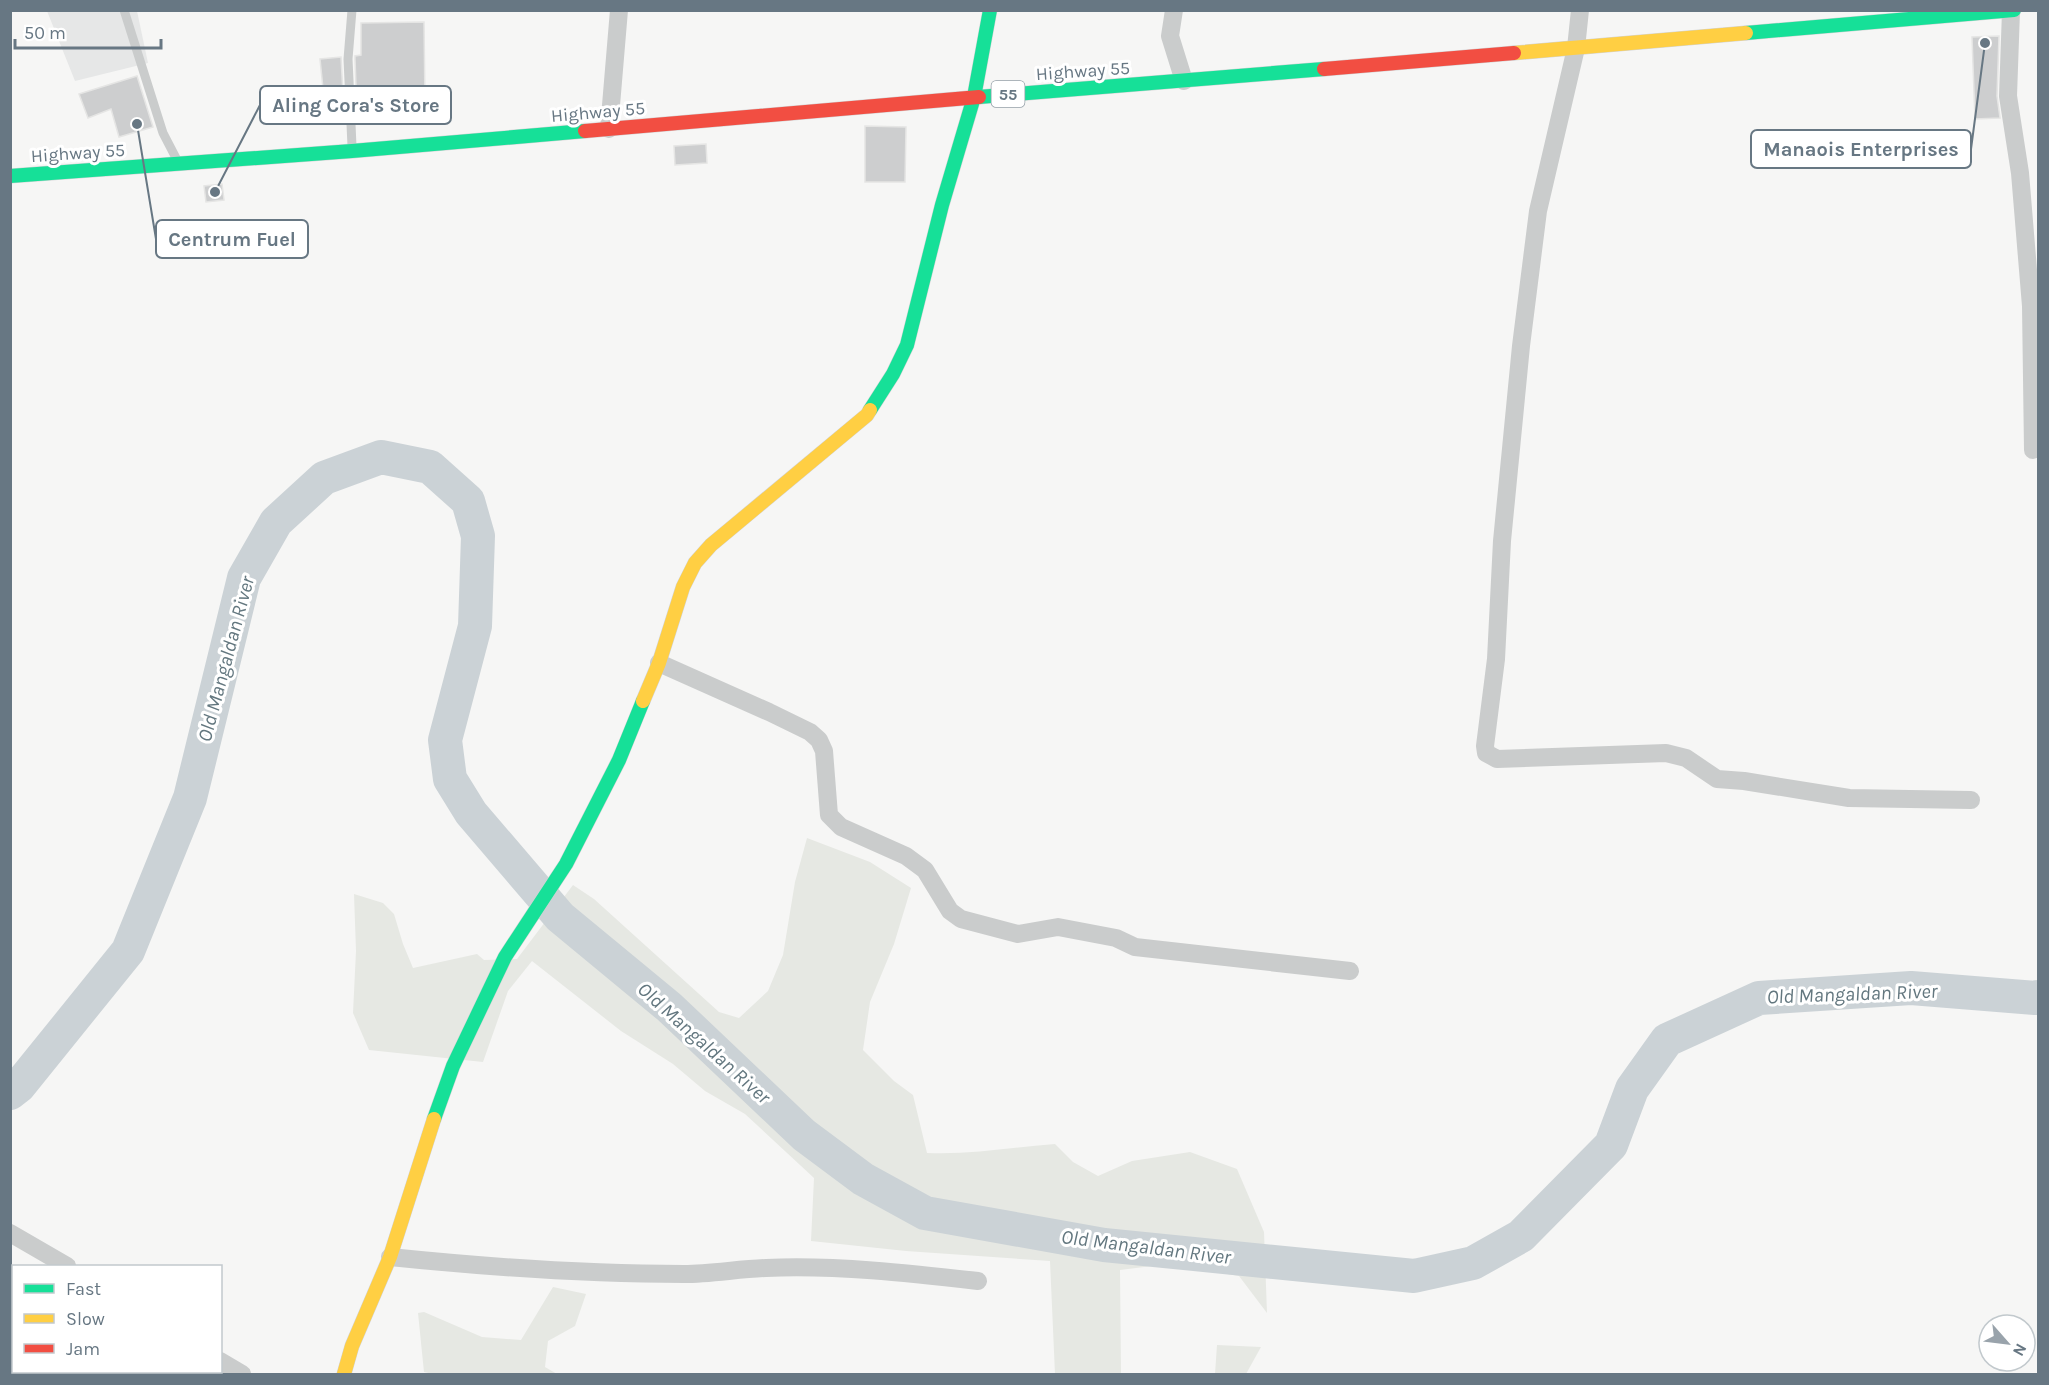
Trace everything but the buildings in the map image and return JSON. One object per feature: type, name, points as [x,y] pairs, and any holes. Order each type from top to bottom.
[{"type":"main road","points":[[344,1374],[352,1346],[390,1257],[435,1114],[453,1066],[505,957],[566,864],[619,760],[659,663],[682,586],[695,563],[711,544],[867,415],[893,374],[907,345],[942,205],[974,97],[990,10]]},
{"type":"main road","name":"Highway 55","points":[[10,176],[352,151],[1576,48],[1912,15],[2012,11]]},
{"type":"street","points":[[609,129],[619,10]]},
{"type":"street","points":[[1174,10],[1170,36],[1184,81]]},
{"type":"street","points":[[1580,10],[1576,48],[1538,211],[1521,346],[1504,518],[1496,659],[1486,753],[1497,759],[1666,753],[1686,758],[1717,779],[1744,781],[1849,798],[1971,800]]},
{"type":"street","points":[[2012,11],[2008,96],[2020,173],[2031,306],[2033,450]]},
{"type":"street","points":[[659,663],[810,732],[819,740],[824,751],[829,815],[841,828],[906,856],[925,870],[950,911],[961,919],[1018,934],[1058,927],[1116,938],[1135,947],[1350,971]]},
{"type":"street","points":[[10,1233],[65,1265]]},
{"type":"street","points":[[390,1257],[489,1267],[638,1273],[687,1274],[767,1268],[846,1269],[903,1272],[978,1281]]},
{"type":"street","points":[[222,1362],[242,1374]]},
{"type":"lane","points":[[123,10],[163,133],[179,164]]},
{"type":"lane","points":[[352,10],[348,59],[352,151]]},
{"type":"shaded area","points":[[47,11],[137,11],[148,63],[75,81]]},
{"type":"shaded area","points":[[807,838],[870,862],[911,888],[894,944],[870,1002],[863,1050],[894,1081],[913,1095],[927,1153],[975,1152],[1055,1144],[1073,1162],[1098,1176],[1132,1161],[1190,1152],[1237,1169],[1264,1232],[1267,1313],[1239,1276],[1168,1264],[1120,1270],[1121,1374],[1055,1374],[1050,1261],[906,1251],[811,1241],[814,1178],[745,1114],[705,1091],[673,1064],[621,1031],[532,961],[508,991],[483,1062],[369,1050],[353,1013],[356,951],[354,894],[383,903],[394,914],[413,968],[477,954],[484,960],[517,959],[573,885],[594,899],[719,1012],[739,1018],[768,991],[783,955],[795,882]]},
{"type":"shaded area","points":[[553,1287],[586,1294],[575,1326],[548,1341],[545,1367],[557,1374],[433,1374],[424,1372],[418,1313],[424,1312],[482,1337],[521,1340]]},
{"type":"shaded area","points":[[1217,1345],[1261,1347],[1246,1374],[1215,1374]]},
{"type":"waterway","name":"Old Mangaldan River","points":[[10,1093],[19,1086],[128,951],[190,798],[244,578],[276,522],[324,478],[381,457],[430,467],[468,501],[478,536],[475,626],[445,740],[450,779],[471,813],[560,917],[669,1007],[804,1135],[863,1179],[925,1213],[1104,1245],[1414,1276],[1473,1263],[1521,1236],[1611,1145],[1632,1089],[1667,1040],[1759,998],[1911,988],[2038,997]]},
{"type":"traffic: fast","points":[[870,410],[893,374],[907,345],[942,205],[974,97],[990,10]]},
{"type":"traffic: fast","points":[[1746,33],[2014,10]]},
{"type":"traffic: fast","points":[[979,97],[1324,69]]},
{"type":"traffic: fast","points":[[10,176],[585,131]]},
{"type":"traffic: fast","points":[[434,1119],[453,1066],[505,957],[566,864],[619,760],[643,701]]},
{"type":"traffic: slow","points":[[1514,53],[1746,33]]},
{"type":"traffic: slow","points":[[643,701],[659,663],[683,587],[695,563],[711,545],[867,415],[870,410]]},
{"type":"traffic: slow","points":[[344,1374],[352,1346],[390,1257],[434,1119]]},
{"type":"traffic: jam","points":[[1324,69],[1514,53]]},
{"type":"traffic: jam","points":[[585,131],[979,97]]},
{"type":"place","name":"Manaois Enterprises","points":[[1985,43]]},
{"type":"place","name":"Centrum Fuel","points":[[137,124]]},
{"type":"place","name":"Aling Cora's Store","points":[[215,192]]}]
